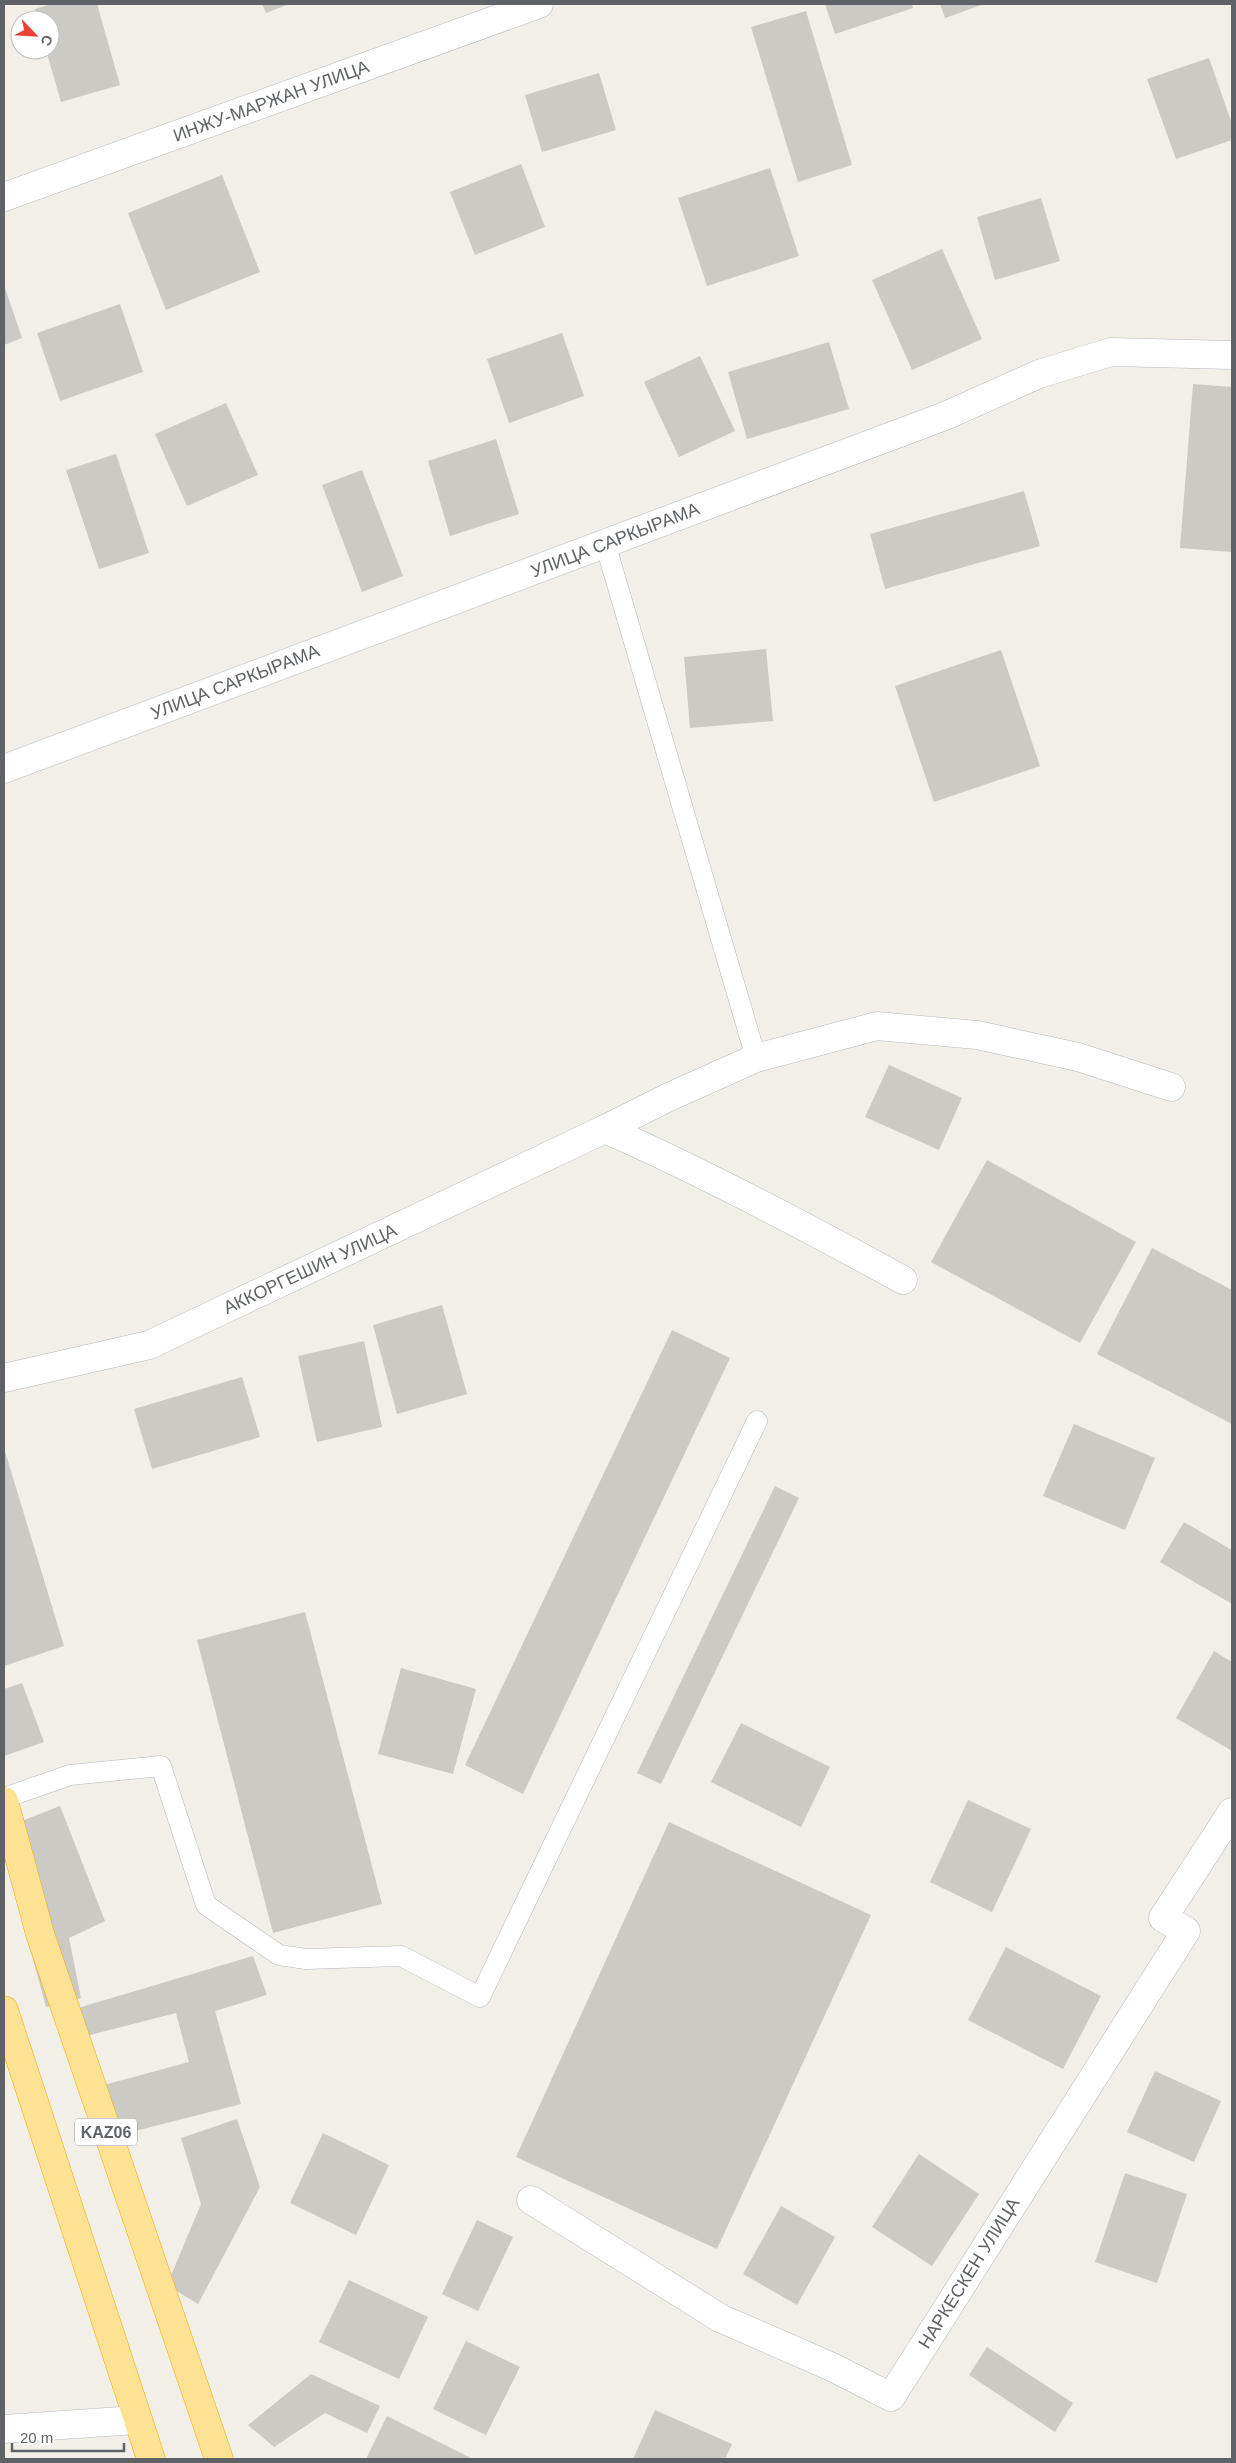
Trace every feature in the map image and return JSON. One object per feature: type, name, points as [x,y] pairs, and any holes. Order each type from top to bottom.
[{"type":"highway","name":"KАZ06","points":[[4,1800],[43,1943],[218,2459]]},
{"type":"highway","points":[[4,2010],[136,2420],[151,2459]]},
{"type":"street","name":"ИНЖУ-МАРЖАН УЛИЦА","points":[[4,198],[539,4]]},
{"type":"street","name":"УЛИЦА САРКЫРАМА","points":[[4,768],[945,416],[1039,374],[1111,352],[1232,355]]},
{"type":"street","name":"АККОРГЕШИН УЛИЦА","points":[[4,1378],[149,1345],[669,1097],[756,1058],[876,1026],[977,1035],[1078,1057],[1171,1087]]},
{"type":"street","points":[[605,1129],[675,1160],[781,1213],[903,1280]]},
{"type":"street","name":"НАРКЕСКЕН УЛИЦА","points":[[531,2200],[720,2318],[832,2367],[891,2398],[1186,1930],[1163,1918],[1232,1812]]},
{"type":"street","points":[[4,2429],[136,2420]]},
{"type":"lane","points":[[605,543],[756,1058]]},
{"type":"lane","points":[[4,1800],[70,1775],[161,1766],[206,1906],[280,1955],[306,1959],[401,1956],[480,1997],[757,1420]]},
{"type":"building","points":[[51,4],[97,4],[120,85],[61,102],[49,60],[60,60],[60,10],[35,9]]},
{"type":"building","points":[[262,4],[289,4],[266,13]]},
{"type":"building","points":[[825,4],[912,4],[913,8],[835,34]]},
{"type":"building","points":[[940,4],[984,4],[945,18]]},
{"type":"building","points":[[806,11],[852,165],[798,182],[751,27]]},
{"type":"building","points":[[1209,58],[1232,124],[1232,140],[1176,159],[1147,79]]},
{"type":"building","points":[[599,73],[616,130],[542,152],[525,95]]},
{"type":"building","points":[[521,164],[545,227],[475,255],[450,192]]},
{"type":"building","points":[[770,168],[799,256],[707,286],[678,198]]},
{"type":"building","points":[[222,175],[260,272],[166,310],[128,213]]},
{"type":"building","points":[[1041,198],[1060,261],[995,280],[977,217]]},
{"type":"building","points":[[942,249],[982,339],[912,370],[872,280]]},
{"type":"building","points":[[4,285],[22,338],[4,345]]},
{"type":"building","points":[[120,304],[143,372],[60,401],[37,333]]},
{"type":"building","points":[[562,333],[584,396],[509,423],[487,359]]},
{"type":"building","points":[[829,342],[849,409],[747,439],[728,372]]},
{"type":"building","points":[[700,356],[735,431],[679,457],[644,382]]},
{"type":"building","points":[[1193,384],[1232,387],[1232,552],[1180,548]]},
{"type":"building","points":[[226,403],[258,475],[187,506],[155,434]]},
{"type":"building","points":[[496,439],[519,514],[450,536],[428,461]]},
{"type":"building","points":[[116,454],[149,553],[99,569],[66,470]]},
{"type":"building","points":[[362,470],[403,576],[362,592],[322,485]]},
{"type":"building","points":[[1024,491],[1040,546],[885,589],[870,534]]},
{"type":"building","points":[[766,649],[773,721],[690,728],[684,657]]},
{"type":"building","points":[[1001,650],[1040,766],[934,802],[895,686]]},
{"type":"building","points":[[889,1065],[962,1098],[939,1150],[865,1117]]},
{"type":"building","points":[[987,1160],[1136,1242],[1080,1343],[931,1262]]},
{"type":"building","points":[[1152,1248],[1232,1290],[1232,1424],[1097,1354]]},
{"type":"building","points":[[442,1305],[467,1394],[397,1414],[373,1325]]},
{"type":"building","points":[[672,1330],[730,1358],[523,1794],[465,1765]]},
{"type":"building","points":[[364,1341],[382,1427],[317,1442],[298,1356]]},
{"type":"building","points":[[242,1377],[260,1437],[152,1469],[134,1409]]},
{"type":"building","points":[[1074,1424],[1155,1458],[1125,1530],[1043,1496]]},
{"type":"building","points":[[4,1448],[64,1646],[4,1666]]},
{"type":"building","points":[[775,1486],[799,1498],[661,1784],[637,1773]]},
{"type":"building","points":[[1184,1522],[1232,1550],[1232,1604],[1160,1562]]},
{"type":"building","points":[[305,1612],[382,1904],[273,1933],[197,1640]]},
{"type":"building","points":[[1214,1651],[1232,1662],[1232,1751],[1176,1718]]},
{"type":"building","points":[[401,1668],[476,1689],[453,1774],[378,1754]]},
{"type":"building","points":[[22,1683],[44,1742],[4,1756],[4,1689]]},
{"type":"building","points":[[741,1723],[830,1767],[801,1827],[711,1782]]},
{"type":"building","points":[[968,1800],[1031,1829],[992,1912],[930,1882]]},
{"type":"building","points":[[60,1806],[105,1921],[69,1938],[81,1998],[46,2007],[4,1852],[4,1828]]},
{"type":"building","points":[[669,1822],[871,1915],[717,2249],[516,2157]]},
{"type":"building","points":[[1006,1947],[1101,1996],[1063,2069],[968,2020]]},
{"type":"building","points":[[253,1956],[267,1995],[215,2011],[241,2104],[104,2139],[82,2091],[189,2062],[176,2013],[70,2040],[61,2013]]},
{"type":"building","points":[[1155,2071],[1221,2101],[1194,2162],[1127,2132]]},
{"type":"building","points":[[237,2119],[260,2187],[198,2304],[167,2285],[201,2204],[181,2138]]},
{"type":"building","points":[[323,2133],[389,2165],[356,2235],[290,2203]]},
{"type":"building","points":[[919,2154],[979,2194],[932,2266],[872,2227]]},
{"type":"building","points":[[1125,2173],[1187,2194],[1157,2283],[1095,2262]]},
{"type":"building","points":[[781,2206],[835,2237],[797,2305],[743,2274]]},
{"type":"building","points":[[477,2220],[513,2237],[478,2311],[442,2294]]},
{"type":"building","points":[[349,2280],[428,2317],[399,2379],[319,2342]]},
{"type":"building","points":[[466,2341],[520,2367],[486,2435],[433,2409]]},
{"type":"building","points":[[987,2347],[1073,2403],[1055,2432],[969,2375]]},
{"type":"building","points":[[311,2374],[380,2406],[367,2433],[325,2413],[274,2447],[248,2425]]},
{"type":"building","points":[[655,2410],[732,2444],[725,2459],[633,2459]]},
{"type":"building","points":[[387,2416],[473,2459],[366,2459]]}]
